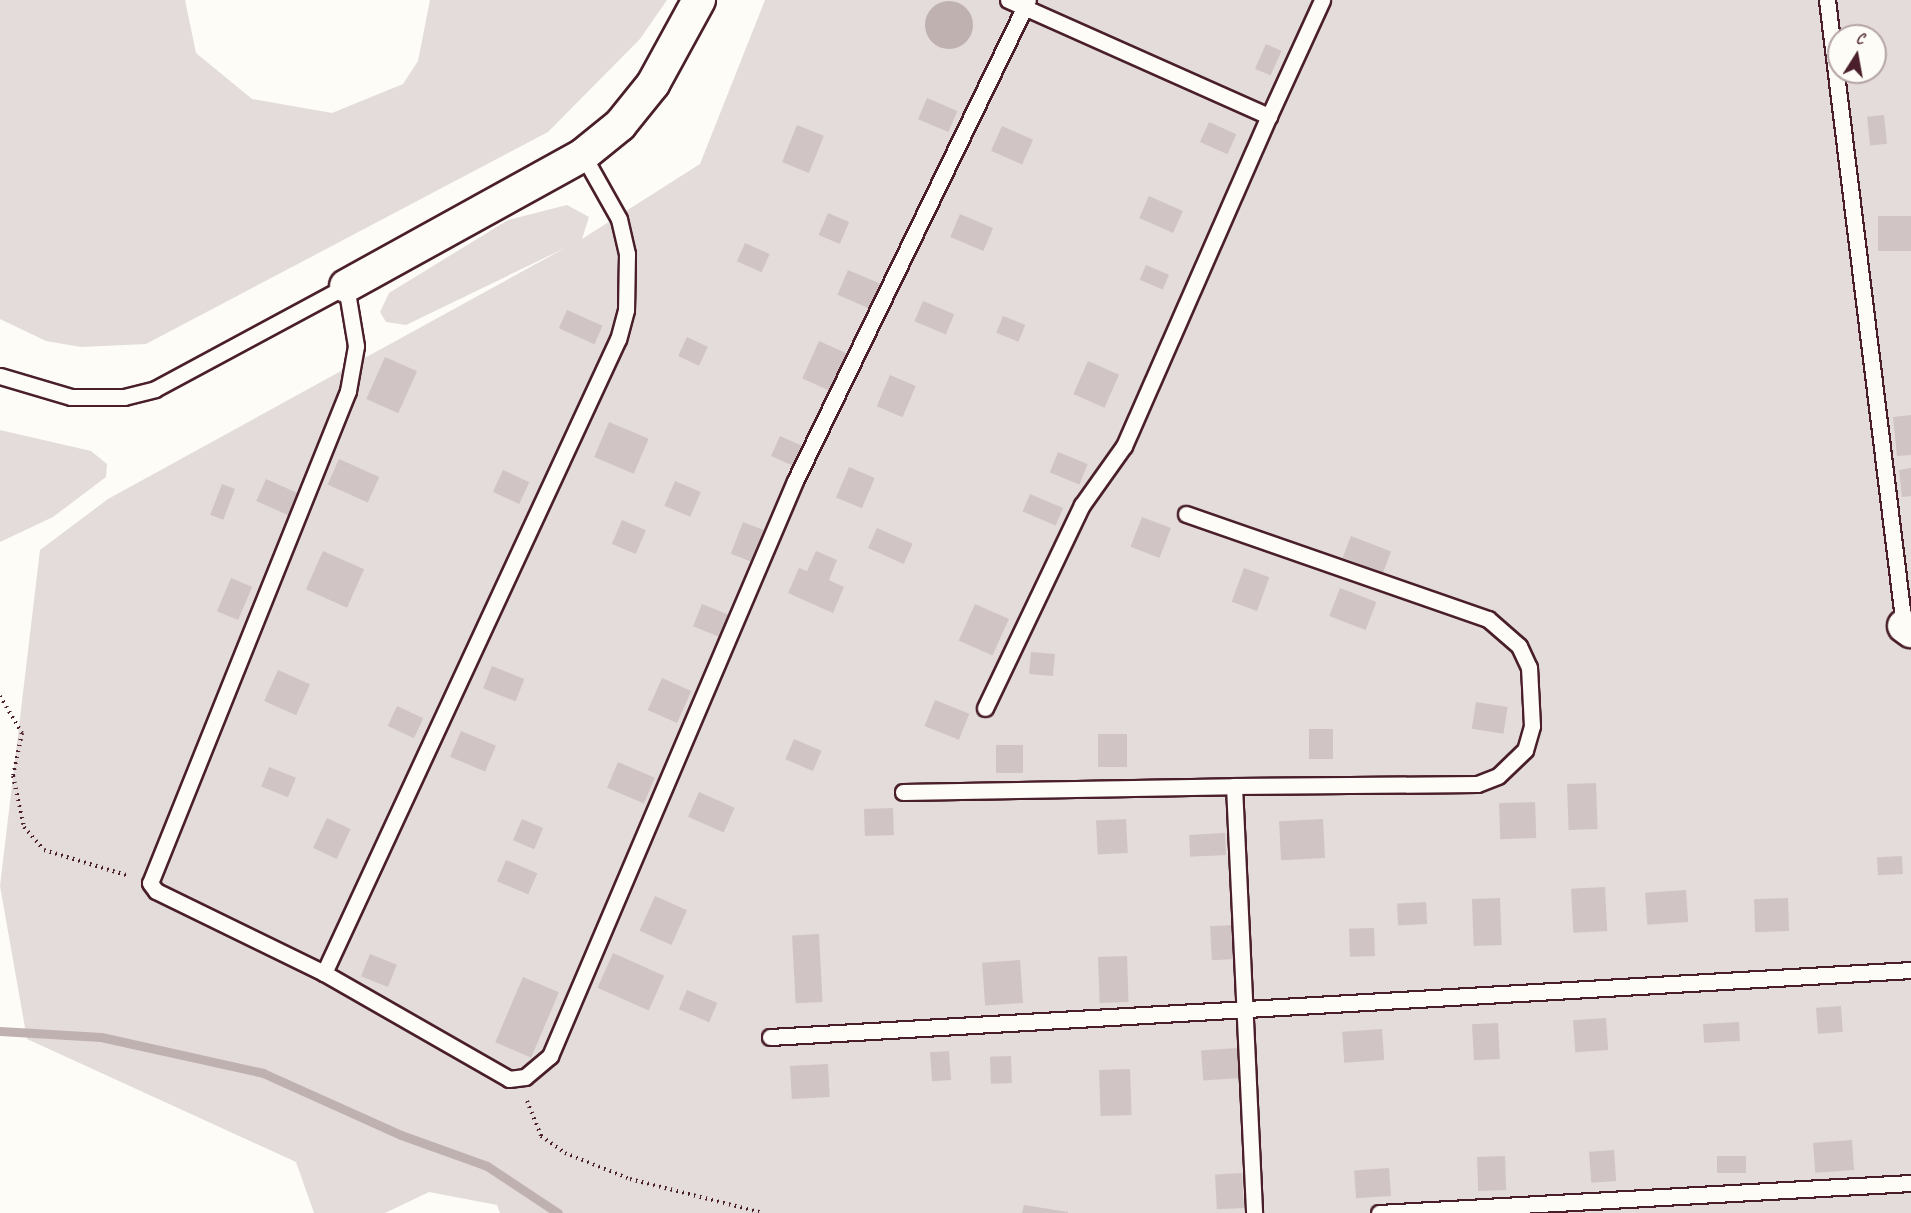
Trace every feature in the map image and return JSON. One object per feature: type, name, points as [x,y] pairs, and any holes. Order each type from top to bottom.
[{"type":"street","points":[[346,286],[583,155],[620,125],[654,84],[699,0]]},
{"type":"lane","points":[[1008,0],[1026,4],[1269,116]]},
{"type":"lane","points":[[985,708],[1082,505],[1124,446],[1322,0]]},
{"type":"lane","points":[[1827,0],[1907,629]]},
{"type":"lane","points":[[0,376],[71,397],[124,397],[156,389],[346,286],[356,346],[348,391],[150,883],[156,891],[324,973],[509,1079],[525,1077],[550,1056],[795,481],[1026,4]]},
{"type":"lane","points":[[324,973],[618,339],[626,310],[627,254],[619,219],[583,155]]},
{"type":"lane","points":[[903,792],[1477,784],[1498,776],[1524,750],[1532,726],[1529,667],[1519,646],[1488,619],[1186,514]]},
{"type":"lane","points":[[1234,786],[1254,1213]]},
{"type":"lane","points":[[770,1037],[1911,970]]},
{"type":"lane","points":[[1379,1213],[1911,1183]]},
{"type":"path","points":[[0,696],[22,733],[14,776],[24,827],[44,850],[150,883]]},
{"type":"path","points":[[509,1079],[530,1104],[541,1137],[565,1153],[630,1179],[763,1213]]},
{"type":"shaded area","points":[[0,0],[185,0],[196,53],[252,99],[332,113],[403,84],[418,61],[430,0],[667,0],[640,39],[548,132],[146,344],[81,347],[46,341],[0,319]]},
{"type":"shaded area","points":[[765,0],[1911,0],[1911,1213],[500,1213],[497,1205],[429,1192],[385,1213],[314,1213],[296,1162],[27,1039],[0,886],[40,550],[108,499],[565,248],[406,325],[386,322],[380,312],[389,293],[508,220],[567,205],[589,217],[582,239],[700,164]]},
{"type":"shaded area","points":[[949,1],[966,8],[973,25],[966,42],[949,49],[932,42],[925,25],[932,8]]},
{"type":"shaded area","points":[[0,430],[91,451],[107,464],[106,477],[53,517],[0,542]]},
{"type":"building","points":[[1266,44],[1282,51],[1271,76],[1255,69]]},
{"type":"building","points":[[927,98],[957,111],[948,132],[918,119]]},
{"type":"building","points":[[1884,115],[1887,144],[1870,146],[1867,117]]},
{"type":"building","points":[[1209,122],[1236,134],[1227,154],[1200,142]]},
{"type":"building","points":[[797,125],[824,136],[809,173],[782,162]]},
{"type":"building","points":[[1002,126],[1033,140],[1022,164],[991,151]]},
{"type":"building","points":[[1149,196],[1183,211],[1173,233],[1139,218]]},
{"type":"building","points":[[828,213],[849,222],[840,244],[819,235]]},
{"type":"building","points":[[960,214],[993,228],[983,251],[950,237]]},
{"type":"building","points":[[1878,216],[1911,216],[1911,251],[1878,251]]},
{"type":"building","points":[[745,243],[770,254],[762,272],[737,261]]},
{"type":"building","points":[[1146,265],[1169,275],[1163,289],[1140,280]]},
{"type":"building","points":[[848,270],[881,284],[871,309],[837,295]]},
{"type":"building","points":[[923,301],[954,314],[946,335],[914,321]]},
{"type":"building","points":[[567,310],[603,326],[594,344],[559,328]]},
{"type":"building","points":[[1003,316],[1025,325],[1019,342],[996,333]]},
{"type":"building","points":[[687,337],[708,347],[699,366],[678,356]]},
{"type":"building","points":[[819,341],[851,355],[834,393],[802,378]]},
{"type":"building","points":[[385,357],[417,371],[398,413],[366,399]]},
{"type":"building","points":[[1088,361],[1119,375],[1104,408],[1073,394]]},
{"type":"building","points":[[890,375],[916,386],[902,417],[877,406]]},
{"type":"building","points":[[1911,415],[1911,455],[1897,456],[1893,417]]},
{"type":"building","points":[[609,422],[649,439],[634,474],[594,457]]},
{"type":"building","points":[[780,436],[805,447],[796,467],[771,456]]},
{"type":"building","points":[[1058,452],[1088,464],[1079,484],[1050,472]]},
{"type":"building","points":[[339,459],[379,477],[368,502],[328,485]]},
{"type":"building","points":[[849,467],[875,478],[862,508],[836,497]]},
{"type":"building","points":[[1911,468],[1911,496],[1902,497],[1899,470]]},
{"type":"building","points":[[503,470],[529,482],[519,504],[493,492]]},
{"type":"building","points":[[266,479],[298,493],[288,515],[256,501]]},
{"type":"building","points":[[675,481],[701,492],[690,517],[664,506]]},
{"type":"building","points":[[222,484],[235,489],[223,520],[210,515]]},
{"type":"building","points":[[1030,494],[1063,508],[1056,526],[1023,511]]},
{"type":"building","points":[[1142,517],[1171,528],[1159,558],[1131,547]]},
{"type":"building","points":[[622,520],[646,530],[636,554],[612,544]]},
{"type":"building","points":[[743,522],[764,530],[751,562],[731,554]]},
{"type":"building","points":[[877,528],[913,544],[904,564],[868,548]]},
{"type":"building","points":[[1351,536],[1391,551],[1383,573],[1343,557]]},
{"type":"building","points":[[323,551],[364,569],[347,608],[306,589]]},
{"type":"building","points":[[816,551],[837,560],[829,580],[844,587],[833,613],[788,593],[799,568],[807,571]]},
{"type":"building","points":[[1244,568],[1269,577],[1257,611],[1232,602]]},
{"type":"building","points":[[231,578],[252,587],[238,620],[217,611]]},
{"type":"building","points":[[1340,588],[1376,602],[1366,630],[1329,616]]},
{"type":"building","points":[[702,604],[732,616],[723,638],[693,626]]},
{"type":"building","points":[[975,604],[1009,619],[993,656],[959,641]]},
{"type":"building","points":[[1031,652],[1055,654],[1053,676],[1029,674]]},
{"type":"building","points":[[492,666],[524,679],[515,701],[483,688]]},
{"type":"building","points":[[278,670],[310,684],[296,715],[264,701]]},
{"type":"building","points":[[662,678],[691,691],[677,723],[648,710]]},
{"type":"building","points":[[935,700],[969,714],[959,740],[925,726]]},
{"type":"building","points":[[1476,702],[1508,707],[1503,734],[1472,729]]},
{"type":"building","points":[[397,706],[423,718],[414,738],[388,726]]},
{"type":"building","points":[[1309,729],[1333,729],[1333,759],[1309,759]]},
{"type":"building","points":[[461,731],[496,746],[485,772],[450,757]]},
{"type":"building","points":[[1098,734],[1127,734],[1127,767],[1098,767]]},
{"type":"building","points":[[794,739],[822,751],[813,771],[785,759]]},
{"type":"building","points":[[996,745],[1023,745],[1023,773],[996,773]]},
{"type":"building","points":[[618,762],[655,778],[644,803],[607,788]]},
{"type":"building","points":[[269,767],[296,778],[288,797],[261,786]]},
{"type":"building","points":[[1596,783],[1598,829],[1569,830],[1567,784]]},
{"type":"building","points":[[699,792],[735,808],[724,833],[688,817]]},
{"type":"building","points":[[1535,802],[1536,838],[1500,839],[1499,803]]},
{"type":"building","points":[[893,808],[894,835],[865,836],[864,809]]},
{"type":"building","points":[[327,818],[351,829],[337,859],[313,848]]},
{"type":"building","points":[[522,819],[543,828],[534,849],[513,840]]},
{"type":"building","points":[[1126,819],[1128,853],[1098,855],[1096,821]]},
{"type":"building","points":[[1323,819],[1325,858],[1281,860],[1279,821]]},
{"type":"building","points":[[1225,833],[1226,855],[1190,857],[1189,835]]},
{"type":"building","points":[[1902,856],[1903,874],[1878,875],[1877,857]]},
{"type":"building","points":[[506,860],[537,873],[528,894],[497,881]]},
{"type":"building","points":[[1605,887],[1607,931],[1573,933],[1571,889]]},
{"type":"building","points":[[1686,890],[1688,922],[1647,925],[1645,893]]},
{"type":"building","points":[[655,896],[687,910],[672,945],[640,931]]},
{"type":"building","points":[[1500,898],[1502,945],[1474,946],[1472,899]]},
{"type":"building","points":[[1788,898],[1789,931],[1755,932],[1754,899]]},
{"type":"building","points":[[1426,902],[1427,924],[1398,925],[1397,904]]},
{"type":"building","points":[[1234,925],[1236,959],[1212,960],[1210,926]]},
{"type":"building","points":[[1374,928],[1375,956],[1350,957],[1349,929]]},
{"type":"building","points":[[819,934],[823,1002],[796,1003],[792,935]]},
{"type":"building","points":[[613,953],[664,976],[649,1010],[598,988]]},
{"type":"building","points":[[370,954],[397,965],[388,987],[361,976]]},
{"type":"building","points":[[1127,956],[1129,1002],[1100,1003],[1098,957]]},
{"type":"building","points":[[1020,960],[1023,1003],[985,1006],[982,963]]},
{"type":"building","points":[[523,977],[559,992],[531,1058],[495,1042]]},
{"type":"building","points":[[687,990],[717,1003],[709,1022],[679,1009]]},
{"type":"building","points":[[1841,1006],[1843,1032],[1818,1034],[1816,1008]]},
{"type":"building","points":[[1606,1018],[1608,1050],[1575,1052],[1573,1020]]},
{"type":"building","points":[[1739,1022],[1740,1041],[1704,1043],[1703,1024]]},
{"type":"building","points":[[1498,1023],[1500,1059],[1474,1060],[1472,1024]]},
{"type":"building","points":[[1382,1029],[1384,1060],[1344,1063],[1342,1032]]},
{"type":"building","points":[[1238,1048],[1240,1078],[1203,1081],[1201,1051]]},
{"type":"building","points":[[949,1051],[951,1080],[932,1081],[930,1052]]},
{"type":"building","points":[[1011,1056],[1012,1083],[991,1084],[990,1057]]},
{"type":"building","points":[[828,1064],[830,1097],[792,1099],[790,1066]]},
{"type":"building","points":[[1130,1069],[1132,1115],[1101,1116],[1099,1070]]},
{"type":"building","points":[[1852,1140],[1854,1170],[1815,1173],[1813,1143]]},
{"type":"building","points":[[1614,1150],[1616,1181],[1591,1183],[1589,1152]]},
{"type":"building","points":[[1505,1156],[1506,1190],[1478,1191],[1477,1157]]},
{"type":"building","points":[[1717,1156],[1746,1156],[1746,1173],[1717,1173]]},
{"type":"building","points":[[1389,1168],[1391,1196],[1356,1198],[1354,1170]]},
{"type":"building","points":[[1242,1173],[1244,1208],[1217,1209],[1215,1174]]},
{"type":"building","points":[[1024,1205],[1068,1212],[1068,1213],[1022,1213]]},
{"type":"waterway","points":[[0,1031],[101,1037],[263,1073],[401,1135],[487,1166],[558,1213]]}]
